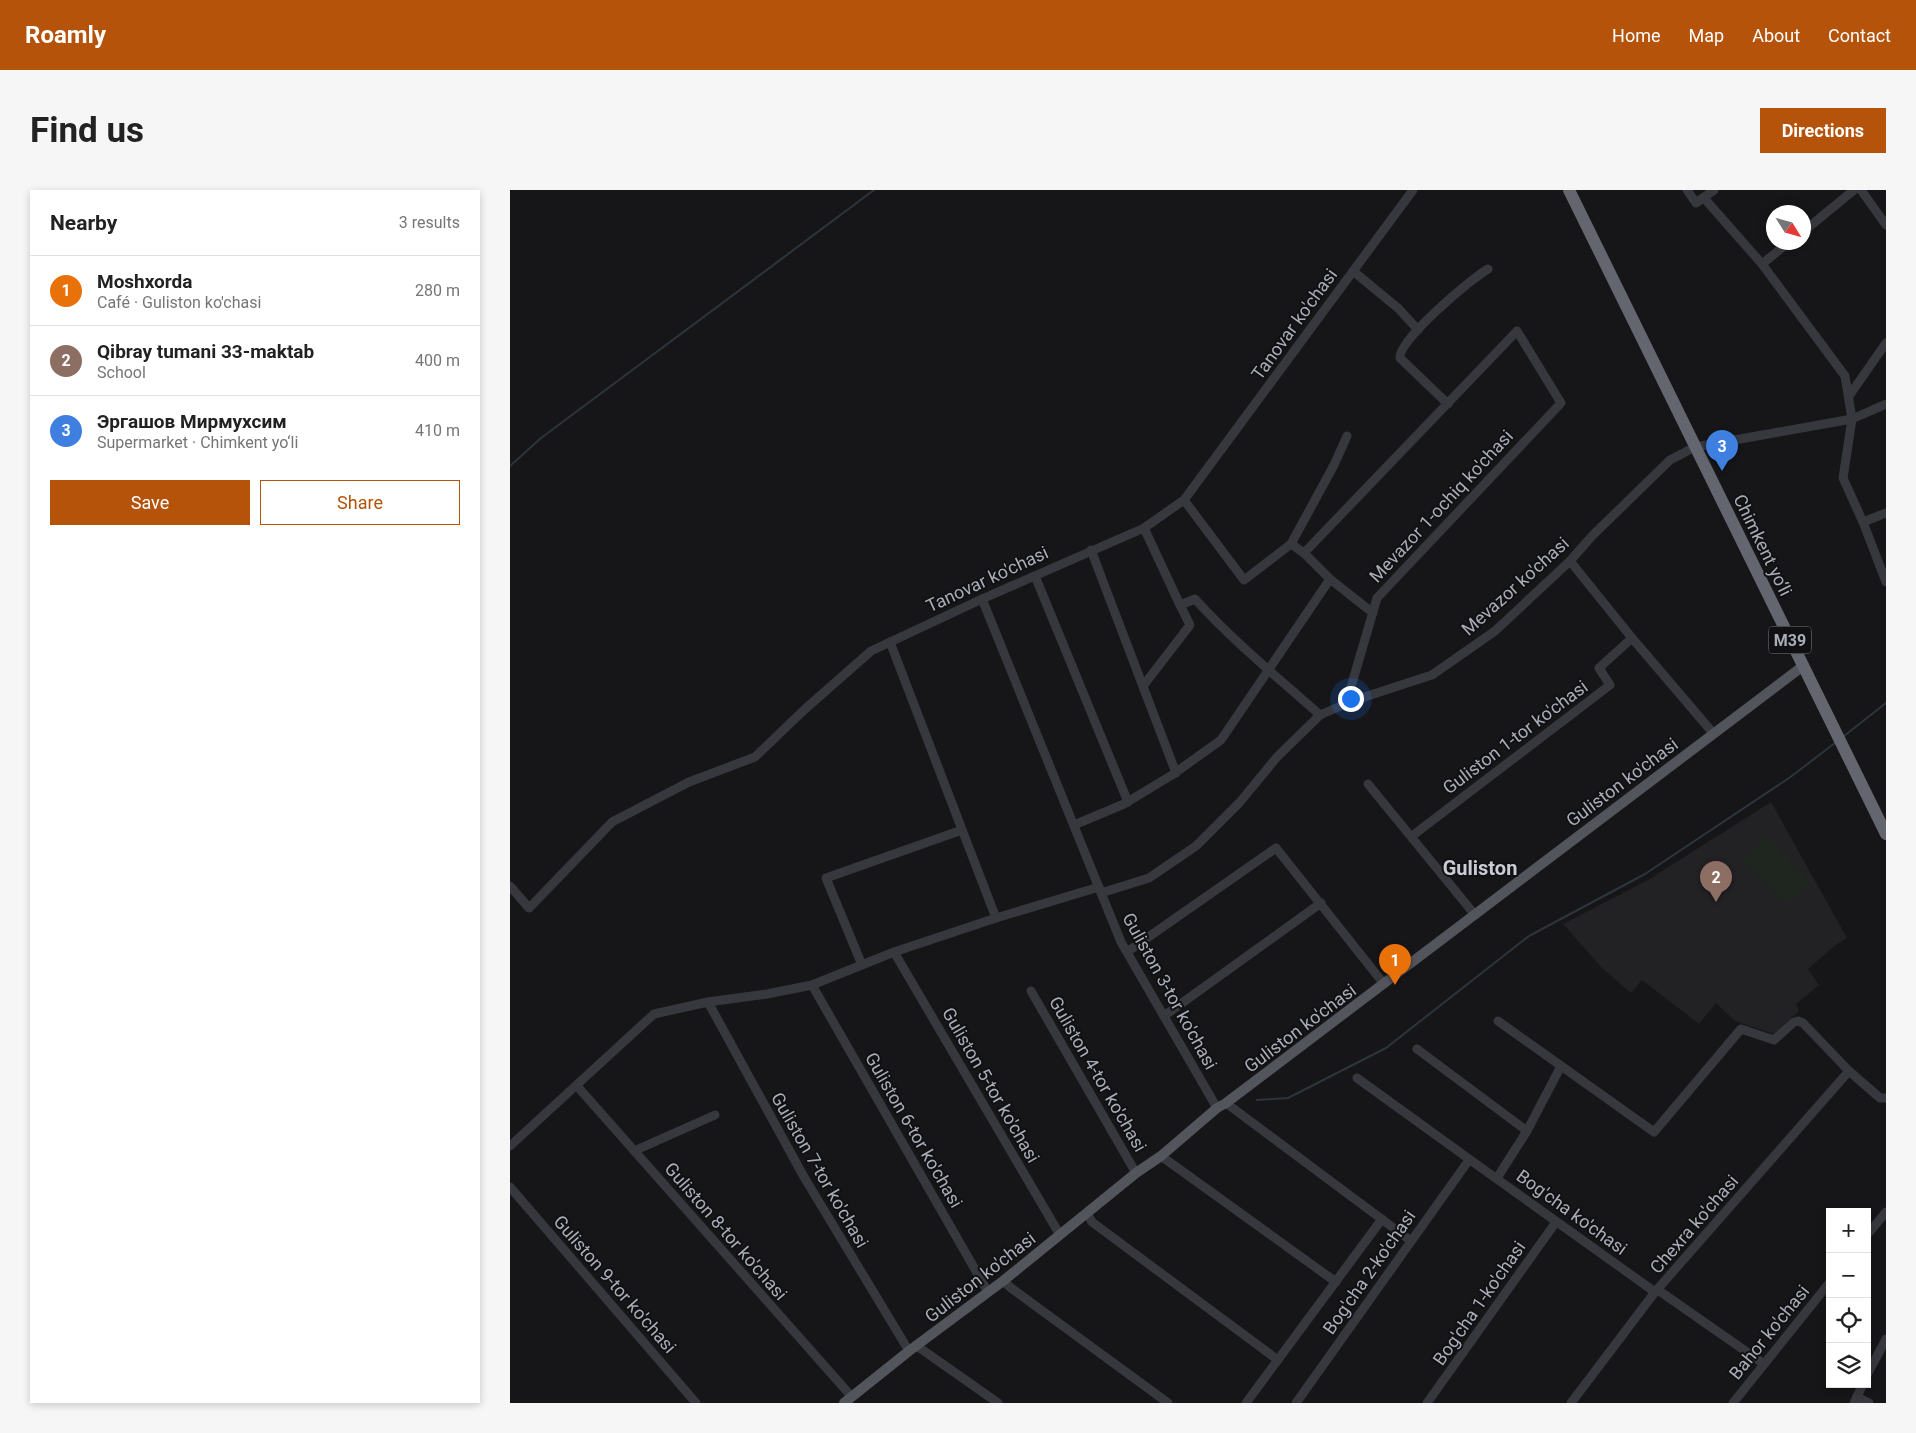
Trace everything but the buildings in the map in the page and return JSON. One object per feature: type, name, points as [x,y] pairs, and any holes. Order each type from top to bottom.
[{"type":"highway","name":"Chimkent yo‘li","points":[[1569,190],[1886,834]]},
{"type":"main road","name":"Guliston ko'chasi","points":[[848,1400],[1003,1281],[1222,1106],[1803,666]]},
{"type":"street","name":"Tanovar ko'chasi","points":[[510,886],[529,908],[612,822],[689,782],[755,757],[804,710],[872,651],[982,599],[1144,528],[1184,500],[1413,190]]},
{"type":"street","points":[[1687,190],[1696,203],[1714,190]]},
{"type":"street","points":[[1811,225],[1854,190]]},
{"type":"street","points":[[1861,190],[1886,225]]},
{"type":"street","points":[[1704,198],[1762,264],[1845,376],[1852,419],[1843,478],[1863,522],[1886,582]]},
{"type":"street","points":[[1762,264],[1779,250]]},
{"type":"street","points":[[1304,553],[1448,404],[1400,358],[1400,349],[1454,295],[1476,276],[1488,269]]},
{"type":"street","points":[[1353,271],[1399,309],[1418,330]]},
{"type":"street","name":"Mevazor 1-ochiq ko'chasi","points":[[1352,701],[1351,687],[1377,598],[1561,403],[1517,332],[1448,404]]},
{"type":"street","points":[[1849,396],[1886,344]]},
{"type":"street","name":"Mevazor ko'chasi","points":[[510,1146],[654,1014],[708,1002],[767,994],[812,985],[894,952],[996,918],[1149,878],[1196,846],[1240,802],[1277,757],[1320,715],[1352,701],[1432,675],[1495,631],[1570,561],[1592,536],[1670,460],[1695,447],[1852,419],[1886,404]]},
{"type":"street","points":[[1184,500],[1244,580],[1291,544],[1334,465],[1347,436]]},
{"type":"street","points":[[1863,522],[1886,513]]},
{"type":"street","points":[[1143,686],[1190,625],[1144,528]]},
{"type":"street","points":[[1291,544],[1304,553],[1330,579],[1374,613]]},
{"type":"street","points":[[1091,550],[1176,773]]},
{"type":"street","points":[[1570,561],[1632,638],[1713,733]]},
{"type":"street","points":[[1035,576],[1128,802]]},
{"type":"street","points":[[1074,825],[1128,802],[1176,773],[1221,740],[1330,579]]},
{"type":"street","name":"Guliston 3-tor ko'chasi","points":[[982,599],[1127,952],[1164,1016],[1222,1106]]},
{"type":"street","points":[[1180,605],[1196,599],[1219,625],[1320,715]]},
{"type":"street","name":"Guliston 1-tor ko'chasi","points":[[1412,836],[1610,685],[1599,668],[1632,638]]},
{"type":"street","points":[[890,642],[996,918]]},
{"type":"street","points":[[1368,784],[1475,915]]},
{"type":"street","points":[[862,965],[826,878],[962,830]]},
{"type":"street","points":[[1127,952],[1276,848],[1384,984]]},
{"type":"street","points":[[1164,1016],[1320,903]]},
{"type":"street","name":"Guliston 5-tor ko'chasi","points":[[894,952],[1060,1235]]},
{"type":"street","name":"Guliston 6-tor ko'chasi","points":[[812,985],[988,1292]]},
{"type":"street","name":"Guliston 4-tor ko'chasi","points":[[1031,992],[1136,1173]]},
{"type":"street","name":"Guliston 7-tor ko'chasi","points":[[708,1002],[804,1177],[913,1349]]},
{"type":"street","points":[[1498,1021],[1654,1132],[1741,1028],[1774,1040],[1794,1022],[1803,1023],[1849,1071],[1880,1098],[1886,1098]]},
{"type":"street","points":[[1418,1049],[1527,1131]]},
{"type":"street","points":[[1497,1178],[1527,1131],[1561,1066]]},
{"type":"street","name":"Chexra ko'chasi","points":[[1571,1403],[1656,1291],[1849,1071]]},
{"type":"street","name":"Bog'cha ko'chasi","points":[[1357,1078],[1556,1222],[1764,1364]]},
{"type":"street","name":"Guliston 8-tor ko'chasi","points":[[577,1086],[848,1400]]},
{"type":"street","points":[[1222,1106],[1411,1241]]},
{"type":"street","points":[[634,1151],[715,1116]]},
{"type":"street","points":[[1161,1156],[1336,1282]]},
{"type":"street","name":"Bog'cha 2-ko'chasi","points":[[1296,1403],[1469,1160]]},
{"type":"street","name":"Guliston 9-tor ko'chasi","points":[[510,1187],[696,1403]]},
{"type":"street","points":[[1871,1230],[1886,1212]]},
{"type":"street","points":[[1087,1213],[1092,1222],[1278,1360]]},
{"type":"street","points":[[1246,1403],[1382,1219]]},
{"type":"street","name":"Bog'cha 1-ko'chasi","points":[[1427,1403],[1556,1222]]},
{"type":"street","points":[[1003,1281],[1168,1403]]},
{"type":"street","name":"Bahor ko'chasi","points":[[1733,1403],[1826,1287]]},
{"type":"street","points":[[1871,1367],[1886,1339]]},
{"type":"street","points":[[913,1349],[998,1403]]},
{"type":"street","points":[[1861,1388],[1855,1400],[1869,1403]]},
{"type":"shaded area","points":[[1771,802],[1847,938],[1833,947],[1808,969],[1819,985],[1796,1004],[1799,1011],[1774,1034],[1735,1021],[1716,1003],[1699,1024],[1642,980],[1631,993],[1602,968],[1563,924],[1648,880]]},
{"type":"shaded area","points":[[1766,836],[1810,882],[1786,905],[1742,860]]},
{"type":"waterway","points":[[510,466],[541,438],[874,190]]},
{"type":"waterway","points":[[1844,736],[1886,703]]},
{"type":"waterway","points":[[1257,1100],[1288,1098],[1386,1048],[1529,936],[1645,874],[1789,778],[1835,743]]},
{"type":"place","name":"Эргашов Мирмухсим","points":[[1722,471]]},
{"type":"place","name":"Qibray tumani 33-maktab","points":[[1716,902]]},
{"type":"place","name":"Moshxorda","points":[[1395,985]]},
{"type":"district","name":"Guliston","points":[[1480,868]]}]
